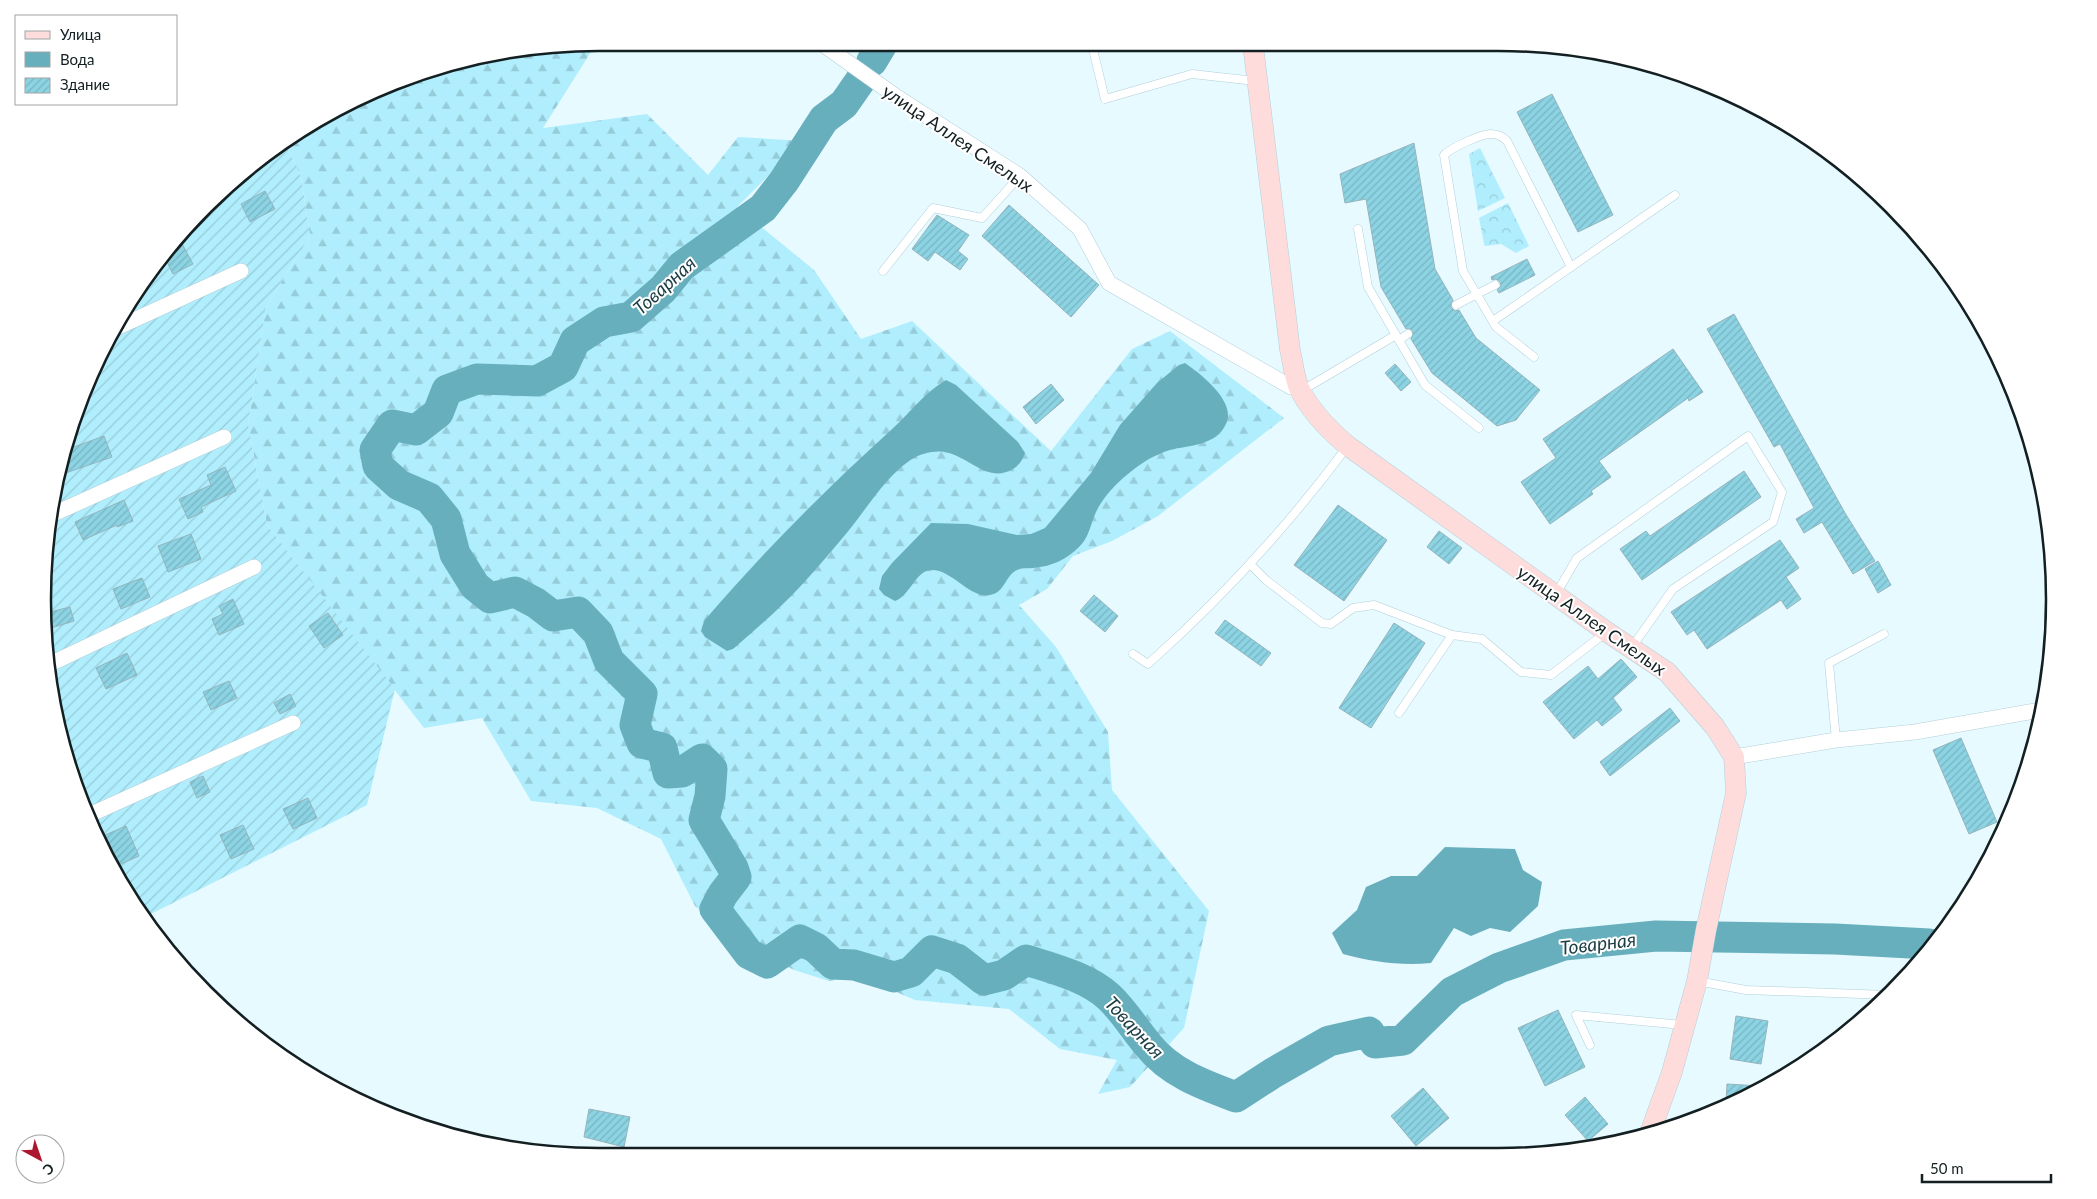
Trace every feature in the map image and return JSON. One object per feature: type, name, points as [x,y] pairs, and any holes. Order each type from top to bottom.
[{"type":"main road","name":"улица Аллея Смелых","points":[[1254,51],[1286,319],[1300,389],[1315,412],[1333,434],[1348,446],[1607,632],[1668,672],[1715,727],[1734,757],[1736,793],[1704,939],[1697,982],[1672,1072],[1653,1125]]},
{"type":"street","name":"улица Аллея Смелых","points":[[832,51],[897,97],[1020,176],[1080,229],[1110,283],[1291,387],[1300,389]]},
{"type":"street","points":[[126,324],[242,271]]},
{"type":"street","points":[[59,512],[224,437]]},
{"type":"street","points":[[55,662],[254,567]]},
{"type":"street","points":[[1734,757],[1836,740],[1915,732],[2034,711]]},
{"type":"street","points":[[95,813],[293,723]]},
{"type":"lane","points":[[1093,51],[1105,99],[1192,74],[1257,81]]},
{"type":"lane","points":[[1534,357],[1496,327],[1463,271],[1444,155],[1451,148],[1491,134],[1502,136],[1507,141],[1571,267]]},
{"type":"lane","points":[[883,271],[933,208],[982,218],[1020,176]]},
{"type":"lane","points":[[1493,321],[1675,195]]},
{"type":"lane","points":[[1358,228],[1368,287],[1426,385],[1479,428]]},
{"type":"lane","points":[[1456,305],[1495,285]]},
{"type":"lane","points":[[1300,389],[1397,337],[1408,334]]},
{"type":"lane","points":[[1556,594],[1577,558],[1748,436],[1782,492],[1773,522],[1673,589],[1632,647]]},
{"type":"lane","points":[[1133,654],[1148,664],[1251,565],[1348,446]]},
{"type":"lane","points":[[1251,565],[1266,580],[1322,623],[1331,624],[1353,608],[1374,605],[1452,636],[1482,639],[1521,672],[1551,675],[1607,632]]},
{"type":"lane","points":[[1836,740],[1829,663],[1884,634]]},
{"type":"lane","points":[[1400,713],[1452,636]]},
{"type":"lane","points":[[1697,982],[1746,990],[1834,995],[1877,995]]},
{"type":"lane","points":[[1590,1045],[1576,1015],[1685,1026]]},
{"type":"green space","points":[[591,51],[543,128],[647,114],[708,175],[738,137],[803,141],[737,207],[814,270],[861,339],[912,321],[1051,451],[1132,349],[1170,331],[1284,418],[1158,516],[1112,541],[1073,556],[1047,589],[1019,605],[1056,647],[1108,732],[1112,790],[1209,911],[1184,1028],[1130,1087],[1098,1094],[1117,1060],[1060,1049],[1009,1009],[915,1000],[859,976],[829,981],[794,970],[751,949],[695,906],[661,839],[597,808],[531,801],[482,718],[424,728],[267,525],[248,424],[266,307],[310,236],[301,177],[288,149],[325,125],[390,93],[423,80],[493,62],[564,52]]},
{"type":"green space","points":[[1480,148],[1505,198],[1478,211],[1469,154]]},
{"type":"green space","points":[[288,149],[301,177],[310,236],[266,307],[248,424],[267,525],[395,689],[367,805],[151,914],[125,874],[108,842],[80,776],[62,706],[56,671],[51,600],[56,528],[70,458],[80,423],[93,390],[125,325],[144,295],[187,238],[238,187]]},
{"type":"green space","points":[[1508,203],[1529,246],[1516,253],[1501,244],[1485,246],[1479,218]]},
{"type":"water","points":[[1185,363],[1208,381],[1222,398],[1228,416],[1222,431],[1209,441],[1170,450],[1149,459],[1134,469],[1112,489],[1100,504],[1086,538],[1070,555],[1059,562],[1047,566],[1017,570],[1012,573],[999,591],[988,595],[971,591],[948,575],[931,570],[921,574],[905,594],[895,601],[884,595],[879,589],[882,576],[892,563],[931,523],[968,524],[1017,535],[1031,534],[1045,528],[1091,473],[1120,425],[1157,383],[1179,365]]},
{"type":"water","points":[[946,380],[956,385],[1018,442],[1025,453],[1018,465],[1003,473],[995,473],[980,468],[957,456],[940,451],[925,453],[912,459],[883,486],[849,531],[799,588],[772,615],[733,649],[727,651],[705,637],[701,631],[704,621],[771,547],[841,476],[924,397]]},
{"type":"water","points":[[1445,847],[1515,849],[1523,870],[1542,882],[1538,906],[1510,932],[1490,928],[1471,936],[1454,928],[1431,963],[1387,963],[1343,954],[1332,933],[1357,910],[1366,887],[1391,876],[1417,876]]},
{"type":"building","points":[[1552,94],[1613,215],[1578,232],[1517,112]]},
{"type":"building","points":[[1414,143],[1435,269],[1453,300],[1451,307],[1455,311],[1459,310],[1476,338],[1540,390],[1516,420],[1497,426],[1432,373],[1411,339],[1413,331],[1406,329],[1381,287],[1366,199],[1345,203],[1340,174]]},
{"type":"building","points":[[265,191],[275,209],[250,222],[241,204]]},
{"type":"building","points":[[1009,205],[1099,285],[1071,317],[982,236]]},
{"type":"building","points":[[937,215],[969,235],[958,251],[968,259],[960,270],[935,252],[928,261],[912,249]]},
{"type":"building","points":[[182,244],[193,264],[173,274],[167,263]]},
{"type":"building","points":[[1527,259],[1535,275],[1499,293],[1497,290],[1501,286],[1500,282],[1496,279],[1492,280],[1491,277]]},
{"type":"building","points":[[1734,314],[1845,513],[1875,561],[1853,574],[1822,522],[1804,533],[1796,519],[1814,508],[1780,444],[1774,447],[1707,329]]},
{"type":"building","points":[[1673,349],[1703,392],[1689,401],[1688,398],[1599,461],[1611,477],[1591,491],[1593,494],[1550,524],[1521,482],[1556,458],[1543,439]]},
{"type":"building","points":[[1395,364],[1411,382],[1401,391],[1385,373]]},
{"type":"building","points":[[1051,384],[1064,400],[1036,424],[1023,407]]},
{"type":"building","points":[[104,436],[112,457],[67,473],[73,447]]},
{"type":"building","points":[[225,467],[236,491],[201,507],[203,512],[188,519],[179,499],[211,485],[207,475]]},
{"type":"building","points":[[1744,471],[1761,497],[1642,580],[1620,549],[1646,531],[1650,536]]},
{"type":"building","points":[[124,500],[133,521],[117,527],[117,525],[83,540],[75,522]]},
{"type":"building","points":[[1338,505],[1387,540],[1344,601],[1294,565]]},
{"type":"building","points":[[1439,531],[1462,548],[1449,564],[1427,547]]},
{"type":"building","points":[[191,534],[201,559],[168,572],[158,546]]},
{"type":"building","points":[[1780,540],[1799,568],[1786,577],[1801,599],[1787,609],[1781,600],[1707,649],[1694,630],[1687,635],[1671,612]]},
{"type":"building","points":[[1878,561],[1891,585],[1878,593],[1865,569]]},
{"type":"building","points":[[142,578],[150,597],[121,609],[113,589]]},
{"type":"building","points":[[1094,595],[1118,616],[1105,632],[1080,611]]},
{"type":"building","points":[[233,599],[244,624],[219,635],[212,619],[223,614],[219,606]]},
{"type":"building","points":[[70,607],[74,621],[52,628],[51,612]]},
{"type":"building","points":[[328,613],[343,635],[324,648],[309,626]]},
{"type":"building","points":[[1225,620],[1271,653],[1261,666],[1215,633]]},
{"type":"building","points":[[1394,623],[1425,643],[1371,728],[1339,708]]},
{"type":"building","points":[[127,653],[137,675],[106,689],[96,668]]},
{"type":"building","points":[[1621,659],[1637,677],[1613,698],[1622,710],[1602,726],[1597,720],[1574,739],[1543,702],[1588,666],[1598,679]]},
{"type":"building","points":[[229,681],[237,698],[211,710],[203,692]]},
{"type":"building","points":[[290,694],[296,706],[280,714],[274,703]]},
{"type":"building","points":[[1670,708],[1680,721],[1610,776],[1600,762]]},
{"type":"building","points":[[1961,738],[1997,822],[1969,834],[1933,750]]},
{"type":"building","points":[[203,776],[210,792],[197,798],[190,782]]},
{"type":"building","points":[[308,798],[317,818],[293,829],[283,809]]},
{"type":"building","points":[[243,825],[254,849],[231,859],[220,835]]},
{"type":"building","points":[[126,826],[139,856],[120,864],[105,835]]},
{"type":"building","points":[[1558,1010],[1585,1067],[1545,1086],[1518,1028]]},
{"type":"building","points":[[1736,1016],[1768,1021],[1761,1064],[1730,1059]]},
{"type":"building","points":[[1727,1084],[1750,1085],[1740,1091],[1726,1097]]},
{"type":"building","points":[[1423,1088],[1449,1118],[1416,1146],[1391,1116]]},
{"type":"building","points":[[1585,1097],[1608,1124],[1587,1140],[1565,1115]]},
{"type":"building","points":[[589,1109],[630,1117],[624,1147],[584,1137]]},
{"type":"waterway","name":"Товарная","points":[[872,61],[878,51]]},
{"type":"waterway","name":"Товарная","points":[[860,81],[844,104],[824,119],[784,181],[763,208],[682,266],[663,289],[631,317],[604,322],[575,341],[563,367],[537,381],[477,379],[447,390],[438,413],[416,430],[392,425],[375,450],[378,466],[399,485],[429,498],[446,519],[455,554],[475,586],[490,598],[515,592],[536,603],[553,616],[578,612],[598,633],[609,661],[642,694],[635,725],[642,743],[662,748],[668,773],[682,772],[702,759],[712,769],[710,796],[704,820],[733,868],[736,877],[723,894],[715,909],[749,954],[767,963],[800,940],[816,948],[833,964],[854,965],[894,977],[911,972],[932,951],[957,959],[984,980],[1004,975],[1026,960],[1070,974],[1091,984],[1114,1002],[1157,1055],[1177,1071],[1236,1097],[1329,1041],[1369,1032],[1375,1043],[1403,1040],[1452,992],[1499,968],[1564,945],[1656,936],[1835,939],[1924,944]]}]
